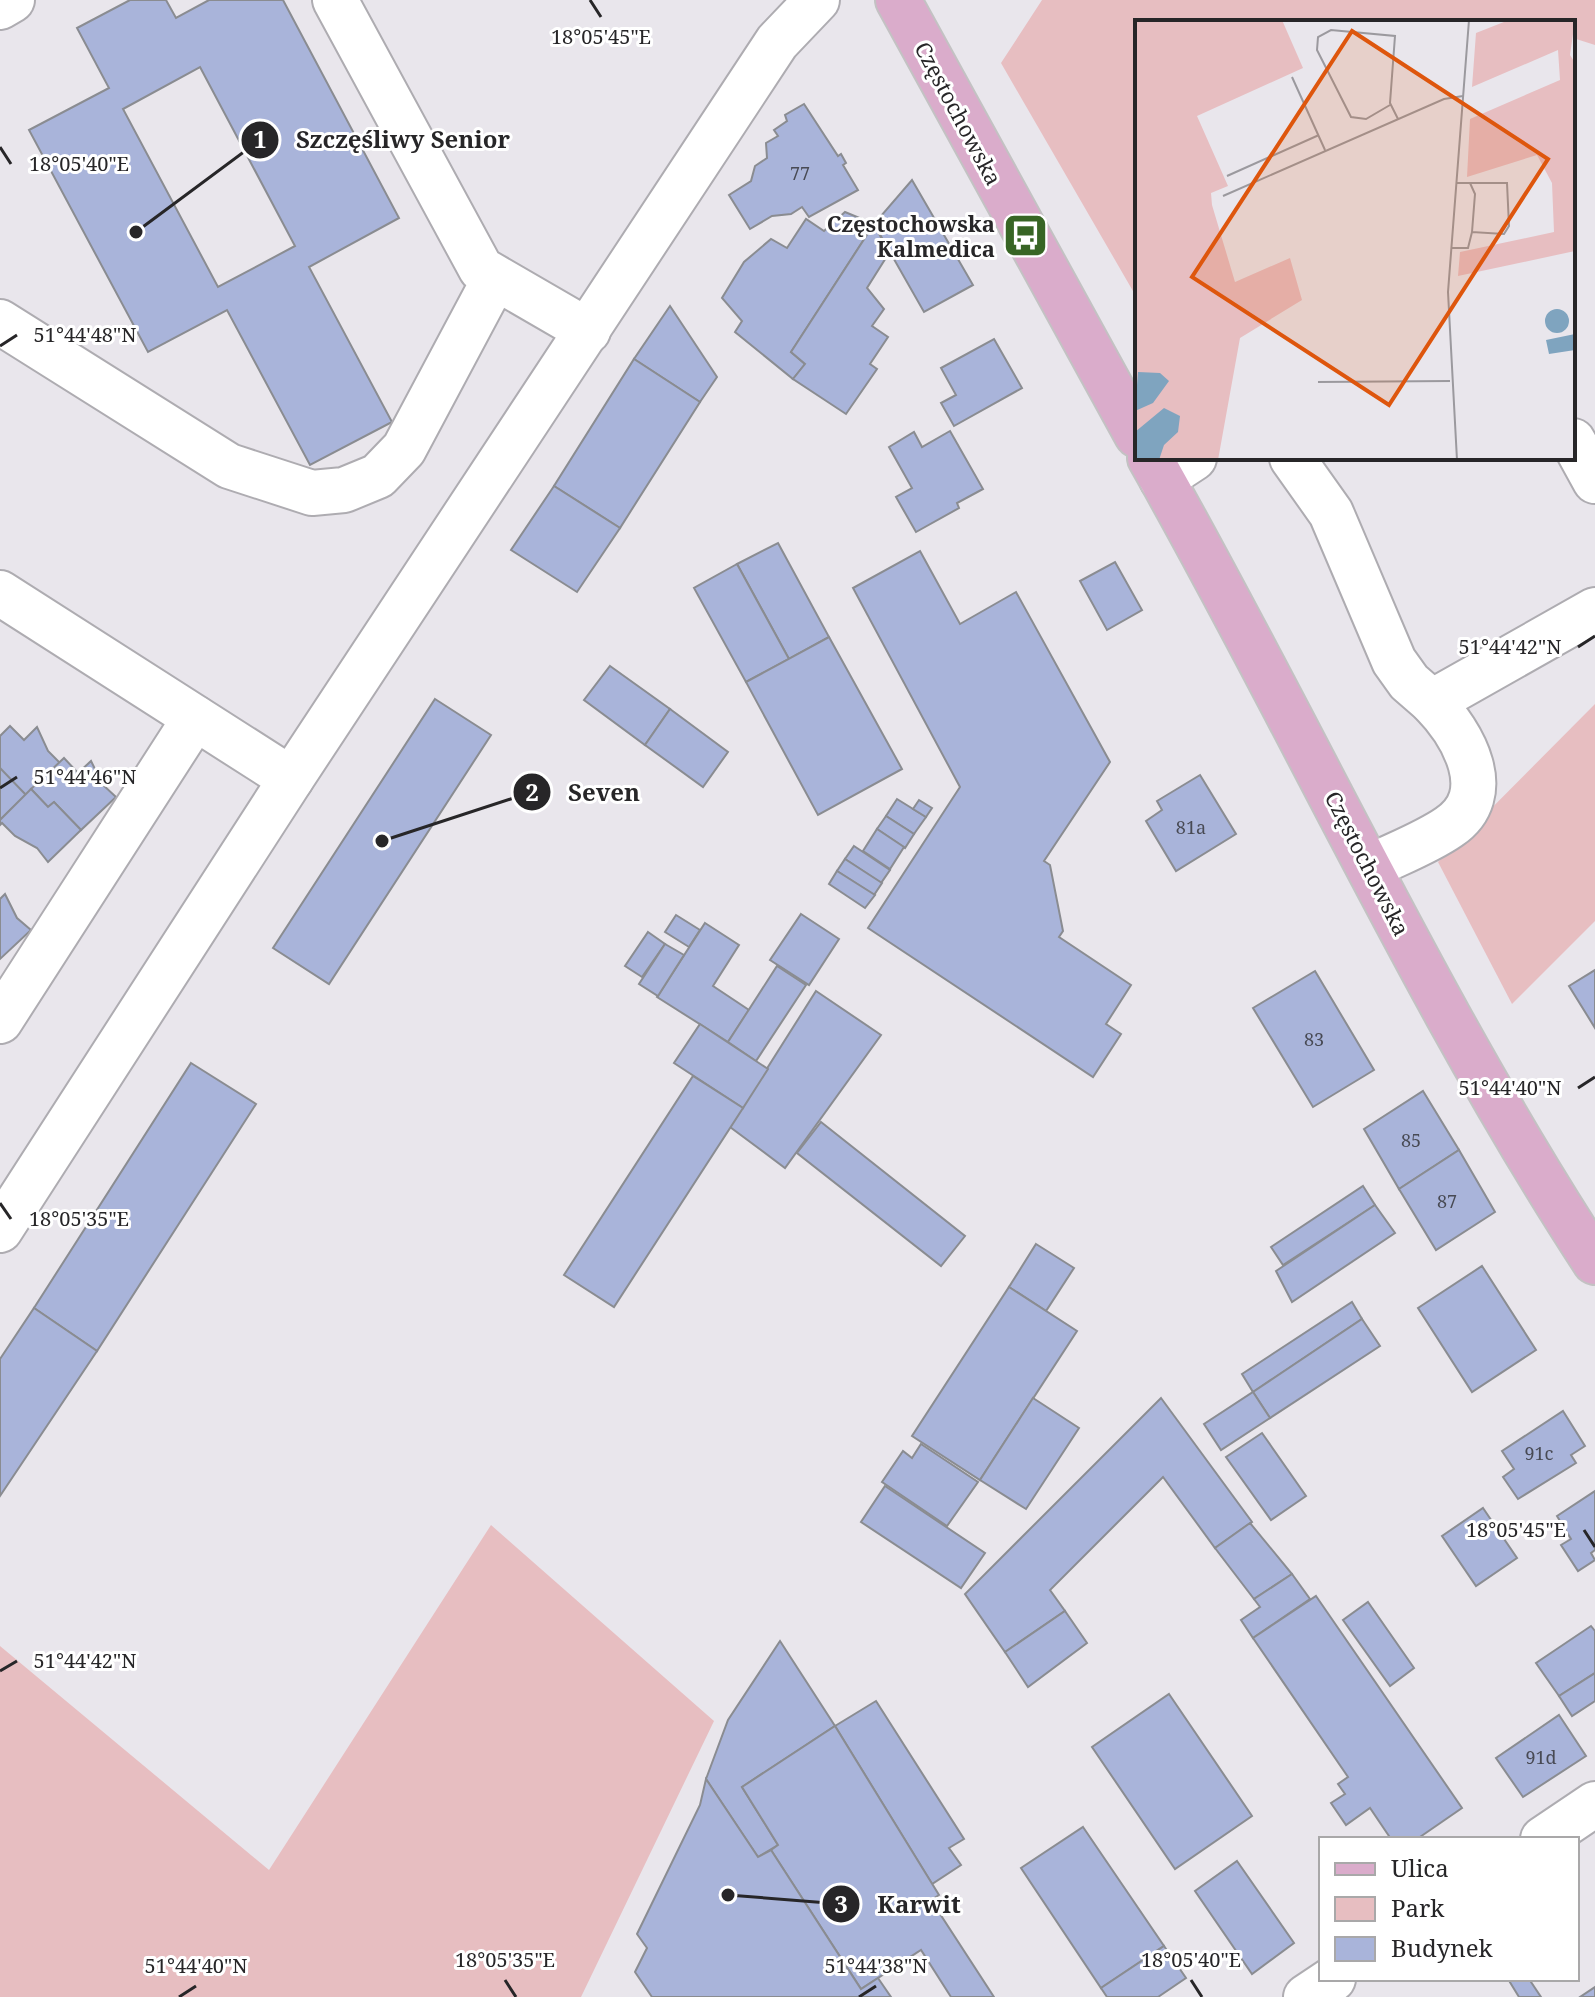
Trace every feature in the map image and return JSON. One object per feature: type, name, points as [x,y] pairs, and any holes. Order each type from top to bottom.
[{"type":"main road","name":"Częstochowska","points":[[898,0],[1135,431]]},
{"type":"main road","name":"Częstochowska","points":[[1169,465],[1240,617],[1370,867],[1513,1132],[1595,1262]]},
{"type":"lane","points":[[0,7],[12,0]]},
{"type":"lane","points":[[335,0],[481,269],[494,280],[588,331]]},
{"type":"lane","points":[[0,1230],[291,779],[777,42],[817,0]]},
{"type":"lane","points":[[0,322],[229,466],[312,493],[344,490],[378,476],[404,449],[494,280]]},
{"type":"lane","points":[[1575,445],[1595,481]]},
{"type":"lane","points":[[1293,460],[1331,513],[1394,661],[1409,682],[1448,719],[1472,766],[1474,783],[1467,808],[1449,828],[1370,867]]},
{"type":"lane","points":[[0,593],[291,779]]},
{"type":"lane","points":[[1432,702],[1595,610]]},
{"type":"lane","points":[[0,1021],[195,718]]},
{"type":"lane","points":[[1546,1837],[1595,1804]]},
{"type":"lane","points":[[1306,1997],[1330,1981]]},
{"type":"green space","points":[[1042,0],[1595,0],[1595,45],[1575,39],[1575,20],[1135,20],[1135,295],[1001,63]]},
{"type":"green space","points":[[1595,704],[1595,921],[1512,1004],[1438,862]]},
{"type":"green space","points":[[491,1525],[714,1721],[581,1997],[0,1997],[0,1646],[269,1870]]},
{"type":"building","points":[[130,0],[166,0],[176,18],[209,0],[283,0],[399,218],[309,267],[392,422],[310,465],[227,310],[148,352],[29,130],[109,88],[77,28]],"holes":[[[200,67],[295,246],[218,287],[123,109]]]},
{"type":"building","points":[[804,104],[838,156],[841,154],[846,163],[843,165],[858,190],[809,217],[802,207],[791,214],[772,216],[750,229],[729,195],[751,181],[755,166],[767,158],[766,143],[778,136],[774,130],[787,121],[785,115]]},
{"type":"building","points":[[912,180],[973,285],[924,312],[874,224]]},
{"type":"building","points":[[845,212],[874,224],[791,352],[805,364],[793,379],[735,332],[742,321],[722,298],[744,262],[771,239],[787,248],[806,219],[824,231]]},
{"type":"building","points":[[874,224],[889,253],[867,288],[884,309],[872,326],[888,337],[870,364],[877,369],[846,414],[793,379],[805,364],[791,352]]},
{"type":"building","points":[[670,306],[717,377],[700,402],[634,359]]},
{"type":"building","points":[[994,339],[1022,388],[954,426],[941,403],[956,395],[941,368]]},
{"type":"building","points":[[634,359],[700,402],[620,528],[554,486]]},
{"type":"building","points":[[950,431],[983,489],[957,503],[959,508],[916,532],[896,497],[912,488],[889,447],[914,432],[922,447]]},
{"type":"building","points":[[554,486],[620,528],[577,592],[511,550]]},
{"type":"building","points":[[778,543],[829,637],[789,659],[737,564]]},
{"type":"building","points":[[920,551],[960,624],[1016,592],[1110,762],[1044,861],[1050,865],[1063,931],[1059,937],[1131,985],[1106,1024],[1121,1034],[1093,1077],[868,928],[960,787],[853,588]]},
{"type":"building","points":[[1115,562],[1142,610],[1107,630],[1080,581]]},
{"type":"building","points":[[737,564],[789,659],[746,682],[694,588]]},
{"type":"building","points":[[829,637],[902,769],[818,815],[746,682]]},
{"type":"building","points":[[610,666],[670,709],[645,745],[584,700]]},
{"type":"building","points":[[435,699],[491,735],[329,984],[273,948]]},
{"type":"building","points":[[670,709],[728,752],[703,787],[645,745]]},
{"type":"building","points":[[10,726],[24,740],[37,727],[48,751],[60,763],[26,795],[0,770],[0,736]]},
{"type":"building","points":[[64,758],[78,773],[91,761],[103,785],[116,797],[81,830],[54,802],[48,807],[31,789]]},
{"type":"building","points":[[0,770],[26,795],[0,820]]},
{"type":"building","points":[[1200,775],[1236,834],[1176,871],[1146,821],[1162,810],[1157,801]]},
{"type":"building","points":[[31,789],[48,807],[54,802],[81,830],[48,862],[37,848],[15,836],[2,823],[0,825],[0,820]]},
{"type":"building","points":[[897,799],[926,817],[914,834],[886,816]]},
{"type":"building","points":[[919,800],[932,808],[926,817],[913,809]]},
{"type":"building","points":[[886,816],[914,834],[905,848],[877,829]]},
{"type":"building","points":[[877,829],[904,847],[890,869],[863,851]]},
{"type":"building","points":[[854,846],[890,870],[881,883],[845,859]]},
{"type":"building","points":[[845,859],[882,883],[874,895],[837,871]]},
{"type":"building","points":[[837,871],[875,895],[865,908],[829,884]]},
{"type":"building","points":[[5,894],[17,918],[31,930],[0,959],[0,899]]},
{"type":"building","points":[[801,914],[839,939],[809,985],[770,960]]},
{"type":"building","points":[[676,915],[700,930],[689,947],[665,932]]},
{"type":"building","points":[[705,923],[739,945],[713,986],[749,1010],[728,1042],[657,997]]},
{"type":"building","points":[[648,932],[665,944],[642,977],[625,966]]},
{"type":"building","points":[[665,944],[684,955],[658,996],[639,984]]},
{"type":"building","points":[[777,966],[806,985],[756,1061],[728,1042]]},
{"type":"building","points":[[1595,970],[1595,1028],[1569,986]]},
{"type":"building","points":[[1315,971],[1374,1070],[1313,1107],[1253,1008]]},
{"type":"building","points":[[816,991],[881,1035],[785,1168],[730,1127]]},
{"type":"building","points":[[700,1024],[768,1069],[743,1108],[674,1063]]},
{"type":"building","points":[[191,1063],[256,1104],[97,1351],[34,1308]]},
{"type":"building","points":[[693,1076],[743,1108],[614,1307],[564,1275]]},
{"type":"building","points":[[1423,1091],[1459,1150],[1399,1189],[1364,1129]]},
{"type":"building","points":[[821,1122],[965,1236],[941,1266],[797,1153]]},
{"type":"building","points":[[1459,1150],[1495,1212],[1436,1250],[1399,1189]]},
{"type":"building","points":[[1363,1186],[1375,1205],[1283,1265],[1271,1247]]},
{"type":"building","points":[[1375,1205],[1395,1233],[1292,1302],[1276,1271]]},
{"type":"building","points":[[1036,1244],[1074,1268],[1046,1311],[1009,1287]]},
{"type":"building","points":[[1482,1266],[1536,1350],[1472,1392],[1418,1308]]},
{"type":"building","points":[[1009,1287],[1077,1331],[980,1480],[912,1436]]},
{"type":"building","points":[[1352,1302],[1362,1319],[1253,1392],[1242,1374]]},
{"type":"building","points":[[34,1308],[97,1351],[0,1496],[0,1359]]},
{"type":"building","points":[[1362,1319],[1380,1346],[1270,1418],[1253,1392]]},
{"type":"building","points":[[1253,1392],[1270,1418],[1221,1450],[1204,1424]]},
{"type":"building","points":[[1033,1398],[1079,1428],[1026,1509],[980,1480]]},
{"type":"building","points":[[1161,1398],[1252,1522],[1215,1548],[1163,1477],[1050,1590],[1065,1611],[1005,1652],[965,1594]]},
{"type":"building","points":[[1563,1411],[1585,1446],[1571,1455],[1576,1463],[1518,1499],[1503,1477],[1514,1469],[1502,1451]]},
{"type":"building","points":[[1262,1433],[1306,1496],[1271,1520],[1226,1457]]},
{"type":"building","points":[[921,1444],[978,1482],[947,1526],[882,1482],[903,1451],[912,1458]]},
{"type":"building","points":[[885,1486],[985,1553],[961,1588],[861,1522]]},
{"type":"building","points":[[1595,1491],[1595,1550],[1591,1553],[1595,1560],[1578,1571],[1561,1545],[1571,1539],[1557,1516]]},
{"type":"building","points":[[1483,1508],[1517,1558],[1476,1586],[1442,1536]]},
{"type":"building","points":[[1250,1523],[1292,1574],[1254,1599],[1215,1548]]},
{"type":"building","points":[[1292,1574],[1310,1599],[1253,1638],[1241,1620],[1260,1607],[1254,1599]]},
{"type":"building","points":[[1316,1596],[1462,1808],[1420,1837],[1390,1837],[1370,1808],[1346,1825],[1331,1803],[1345,1794],[1338,1784],[1348,1777],[1253,1638]]},
{"type":"building","points":[[1368,1602],[1414,1668],[1390,1686],[1343,1620]]},
{"type":"building","points":[[1065,1611],[1087,1643],[1028,1687],[1005,1652]]},
{"type":"building","points":[[1591,1626],[1595,1631],[1595,1673],[1559,1696],[1536,1663]]},
{"type":"building","points":[[780,1641],[835,1726],[742,1787],[778,1845],[758,1857],[706,1779],[728,1720]]},
{"type":"building","points":[[1595,1673],[1595,1701],[1572,1716],[1559,1696]]},
{"type":"building","points":[[1169,1694],[1252,1816],[1175,1869],[1092,1747]]},
{"type":"building","points":[[876,1701],[964,1839],[949,1848],[961,1865],[932,1884],[835,1726]]},
{"type":"building","points":[[1559,1715],[1586,1756],[1523,1797],[1496,1758]]},
{"type":"building","points":[[835,1726],[939,1895],[931,1900],[994,1997],[951,1997],[921,1950],[861,1989],[771,1850],[778,1845],[742,1787]]},
{"type":"building","points":[[706,1779],[758,1857],[771,1850],[861,1989],[878,1978],[891,1997],[652,1997],[635,1972],[647,1948],[637,1934],[700,1805]]},
{"type":"building","points":[[1083,1827],[1164,1946],[1101,1988],[1021,1868]]},
{"type":"building","points":[[1237,1861],[1294,1943],[1252,1974],[1195,1891]]},
{"type":"building","points":[[1164,1946],[1186,1978],[1158,1997],[1107,1997],[1101,1988]]},
{"type":"building","points":[[1509,1981],[1530,1981],[1541,1997],[1519,1997]]},
{"type":"building","points":[[1595,1987],[1595,1997],[1580,1997]]},
{"type":"place","name":"Szczęśliwy Senior","points":[[136,232]]},
{"type":"place","name":"Częstochowska Kalmedica","points":[[1026,236]]},
{"type":"place","name":"Seven","points":[[382,841]]},
{"type":"place","name":"Karwit","points":[[728,1895]]}]
